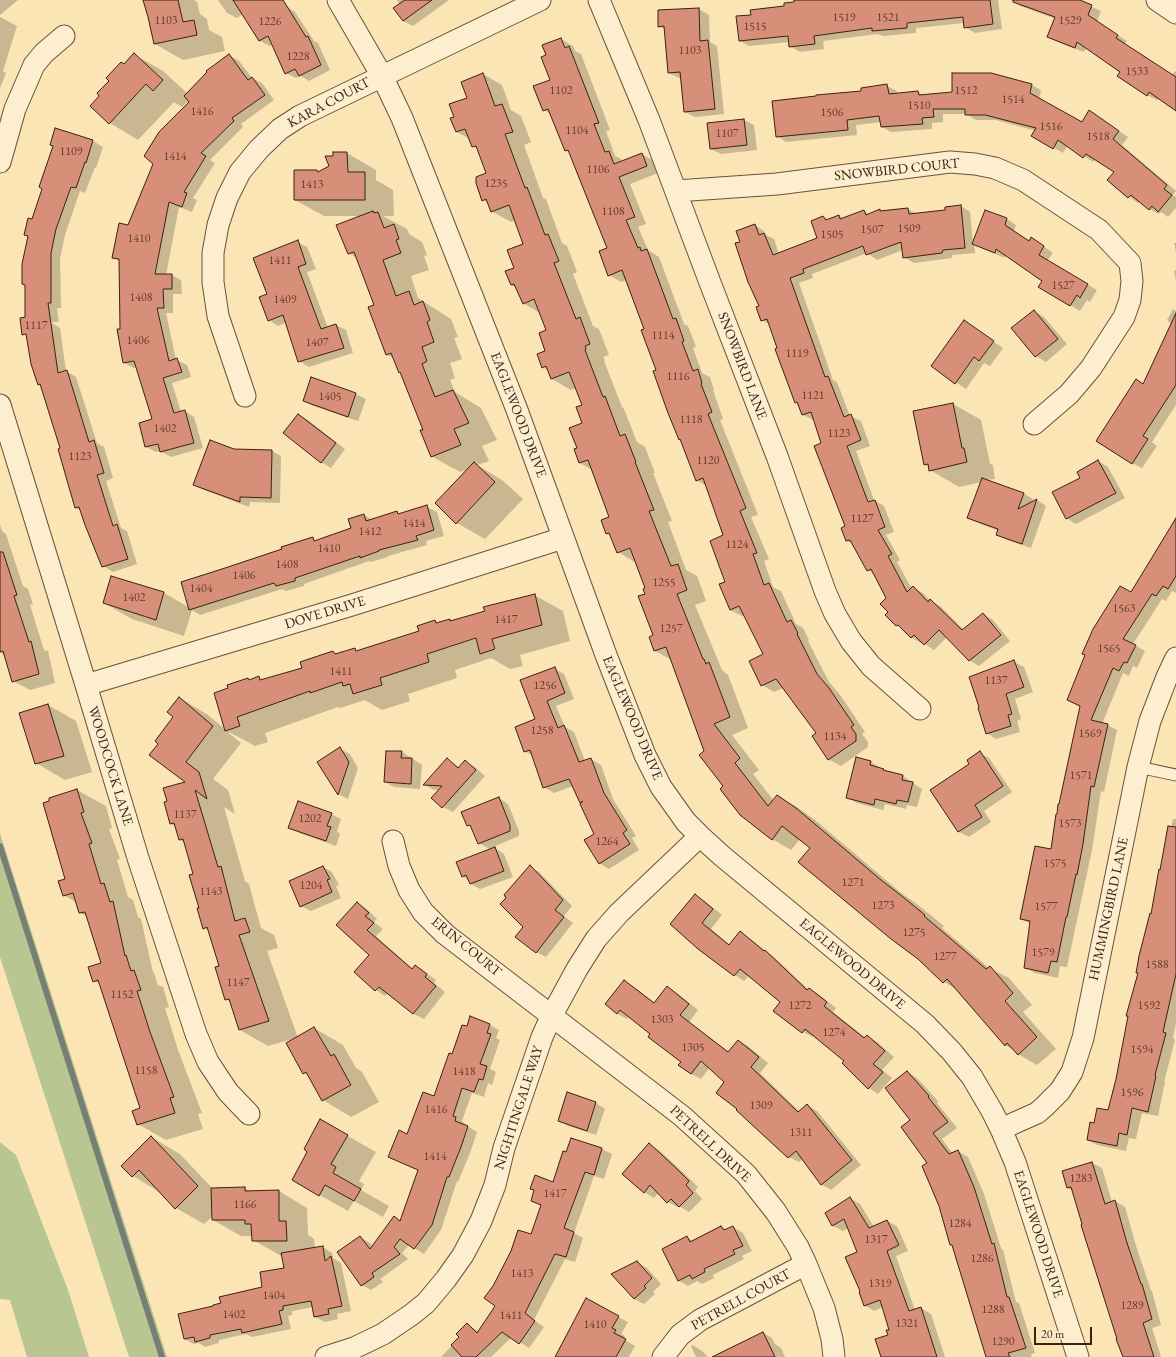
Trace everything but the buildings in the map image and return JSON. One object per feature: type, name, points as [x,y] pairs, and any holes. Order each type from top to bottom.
[{"type":"street","name":"EAGLEWOOD DRIVE","points":[[338,0],[382,76],[408,132],[517,410],[606,655],[645,755],[661,787],[686,822],[700,836],[728,862],[925,1024],[952,1052],[972,1077],[992,1111],[1015,1162],[1078,1357]]},
{"type":"street","points":[[382,76],[540,0]]},
{"type":"street","name":"SNOWBIRD LANE","points":[[599,0],[649,120],[777,456],[825,591],[835,614],[851,641],[871,666],[920,709]]},
{"type":"street","points":[[1157,0],[1176,13]]},
{"type":"street","points":[[0,162],[15,109],[34,64],[44,53],[64,36]]},
{"type":"street","name":"KARA COURT","points":[[246,396],[218,316],[213,282],[213,253],[218,225],[227,198],[240,172],[258,149],[280,129],[300,116],[382,76]]},
{"type":"street","name":"SNOWBIRD COURT","points":[[676,191],[777,184],[950,162],[975,164],[995,168],[1023,180],[1099,230],[1130,263],[1132,282],[1130,300],[1124,317],[1091,368],[1069,394],[1034,424]]},
{"type":"street","name":"WOODCOCK LANE","points":[[0,405],[138,858],[196,1034],[208,1062],[228,1092],[249,1114]]},
{"type":"street","name":"DOVE DRIVE","points":[[86,685],[352,605],[563,538]]},
{"type":"street","name":"HUMMINGBIRD LANE","points":[[1001,1129],[1037,1113],[1060,1091],[1072,1072],[1082,1038],[1138,767],[1150,721],[1167,676],[1176,658]]},
{"type":"street","name":"NIGHTINGALE WAY","points":[[326,1357],[354,1348],[378,1337],[426,1303],[446,1280],[463,1255],[481,1221],[495,1185],[504,1148],[542,1037],[577,969],[596,939],[619,913],[700,836]]},
{"type":"street","name":"ERIN COURT","points":[[393,841],[398,866],[409,890],[423,912],[445,934],[552,1015]]},
{"type":"street","name":"PETRELL DRIVE","points":[[552,1015],[682,1116],[746,1174],[776,1212],[798,1247],[824,1308],[832,1339],[834,1357]]},
{"type":"street","name":"PETRELL COURT","points":[[663,1357],[680,1335],[700,1320],[806,1264]]},
{"type":"lane","points":[[1138,767],[1176,775]]},
{"type":"green space","points":[[0,833],[167,1357],[129,1357],[0,957]]},
{"type":"green space","points":[[0,1142],[16,1155],[68,1290],[89,1357],[27,1357],[10,1300],[0,1299]]},
{"type":"waterway","points":[[0,846],[162,1357]]}]
